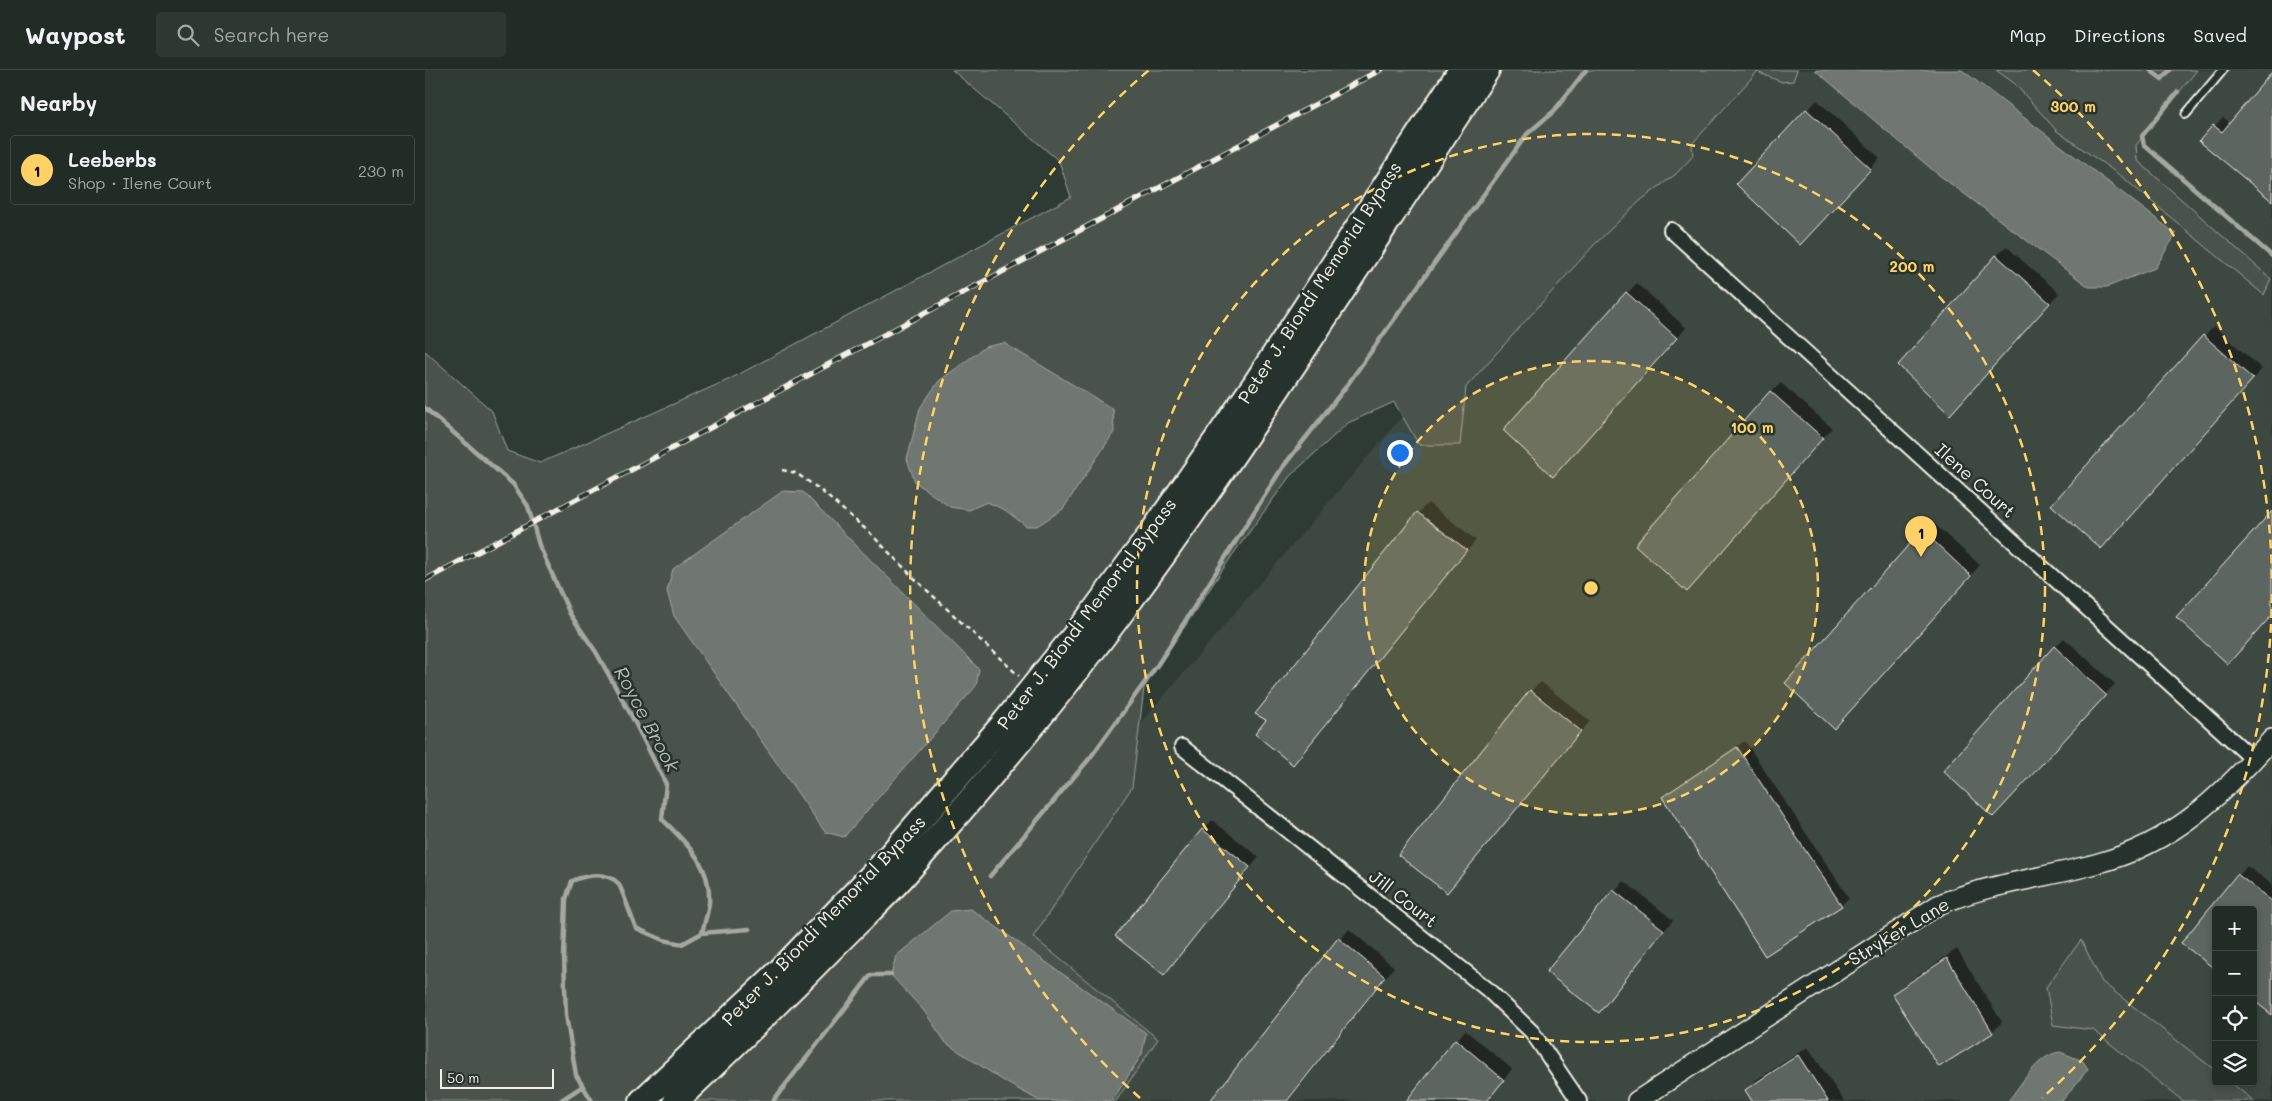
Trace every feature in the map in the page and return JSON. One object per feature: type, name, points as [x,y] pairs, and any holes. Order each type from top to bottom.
[{"type":"highway","name":"Peter J. Biondi Memorial Bypass","points":[[642,1101],[780,970],[881,866],[945,794],[1091,615],[1233,415],[1461,70]]},
{"type":"highway","name":"Peter J. Biondi Memorial Bypass","points":[[676,1101],[779,1004],[905,874],[1016,746],[1069,681],[1205,496],[1487,70]]},
{"type":"street","name":"Ilene Court","points":[[1671,230],[2254,760]]},
{"type":"street","name":"Stryker Lane","points":[[1637,1101],[1931,909],[1979,890],[2099,864],[2151,844],[2187,823],[2210,804],[2272,740]]},
{"type":"street","name":"Jill Court","points":[[1182,746],[1487,989],[1532,1032],[1579,1101]]},
{"type":"lane","points":[[2186,114],[2223,70]]},
{"type":"path","points":[[782,470],[796,473],[819,489],[869,532],[1009,668]]},
{"type":"shaded area","points":[[952,70],[1797,70],[1793,81],[1782,82],[1757,72],[1692,144],[1693,156],[1676,174],[1641,200],[1593,246],[1466,387],[1460,445],[1419,445],[1394,402],[1348,423],[1290,476],[1231,557],[1144,688],[1132,787],[1033,937],[1158,1039],[1116,1101],[425,1101],[425,351],[492,411],[507,451],[540,463],[730,379],[1071,197],[1059,161]]},
{"type":"shaded area","points":[[1698,70],[2272,70],[2272,1101],[938,1101],[994,895]]},
{"type":"shaded area","points":[[1815,70],[1962,70],[2176,234],[2155,268],[2107,287],[2089,287],[1935,172]]},
{"type":"shaded area","points":[[1996,70],[2197,70],[2136,145],[2137,160],[2271,279],[2264,295],[2121,176],[2057,131],[2014,83]]},
{"type":"shaded area","points":[[1004,343],[1113,409],[1114,432],[1063,509],[1037,526],[1026,526],[1005,510],[987,502],[969,510],[950,507],[915,482],[907,459],[920,408],[939,381],[985,347]]},
{"type":"shaded area","points":[[783,491],[803,492],[979,669],[976,686],[844,837],[825,832],[674,616],[667,591],[673,569]]},
{"type":"shaded area","points":[[971,909],[1146,1033],[1142,1054],[1112,1101],[1040,1101],[1007,1083],[946,1043],[924,1011],[891,975],[896,956],[951,911]]},
{"type":"shaded area","points":[[2081,940],[2102,982],[2212,1068],[2212,1086],[2235,1086],[2254,1101],[2183,1101],[2093,1030],[2053,1025],[2046,987]]},
{"type":"shaded area","points":[[2060,1052],[2083,1061],[2088,1069],[2062,1101],[2008,1101],[2037,1064],[2052,1054]]},
{"type":"building","points":[[2272,72],[2272,201],[2199,141],[2213,125],[2222,132]]},
{"type":"building","points":[[1806,109],[1871,169],[1800,245],[1736,184]]},
{"type":"building","points":[[1996,255],[2050,303],[1950,415],[1898,365]]},
{"type":"building","points":[[1626,292],[1677,338],[1553,477],[1503,430]]},
{"type":"building","points":[[2203,335],[2253,379],[2101,549],[2051,505]]},
{"type":"building","points":[[1770,391],[1823,438],[1687,592],[1635,545]]},
{"type":"building","points":[[2272,511],[2272,615],[2228,664],[2176,617]]},
{"type":"building","points":[[1417,512],[1467,550],[1293,765],[1255,734],[1266,720],[1255,714]]},
{"type":"building","points":[[1922,530],[1971,576],[1834,729],[1785,683]]},
{"type":"building","points":[[2054,646],[2106,695],[1993,817],[1943,771]]},
{"type":"building","points":[[1530,690],[1581,731],[1447,893],[1398,855]]},
{"type":"building","points":[[1737,747],[1842,906],[1765,956],[1662,797]]},
{"type":"building","points":[[1202,829],[1250,867],[1164,975],[1115,936]]},
{"type":"building","points":[[2237,874],[2272,901],[2272,1015],[2257,1003],[2257,906],[2212,906],[2212,967],[2181,943]]},
{"type":"building","points":[[1613,890],[1664,930],[1599,1013],[1546,972]]},
{"type":"building","points":[[1338,938],[1385,977],[1287,1101],[1210,1101]]},
{"type":"building","points":[[1947,958],[1993,1033],[1939,1067],[1892,994]]},
{"type":"building","points":[[1455,1039],[1504,1080],[1487,1101],[1406,1101]]},
{"type":"building","points":[[1798,1055],[1828,1101],[1752,1101],[1745,1090]]},
{"type":"waterway","points":[[990,876],[1090,758],[1158,664],[1282,468],[1345,388],[1527,134],[1554,111],[1586,70]]},
{"type":"waterway","points":[[2150,70],[2162,79],[2170,70]]},
{"type":"waterway","points":[[2178,92],[2142,136],[2144,145],[2272,256]]},
{"type":"waterway","name":"Royce Brook","points":[[425,408],[513,484],[528,506],[539,545],[570,614],[596,652],[666,784],[662,819],[696,856],[702,866],[709,889],[709,903],[702,933],[682,944],[663,940],[636,928],[620,886],[613,879],[596,875],[572,881],[566,899],[564,958],[566,1015],[576,1075],[592,1101]]},
{"type":"waterway","points":[[702,933],[749,929]]},
{"type":"waterway","points":[[773,1101],[871,975],[891,975]]},
{"type":"waterway","points":[[560,1101],[583,1086]]},
{"type":"railway","points":[[425,580],[1380,70]]},
{"type":"place","name":"Leeberbs","points":[[1921,557]]}]
